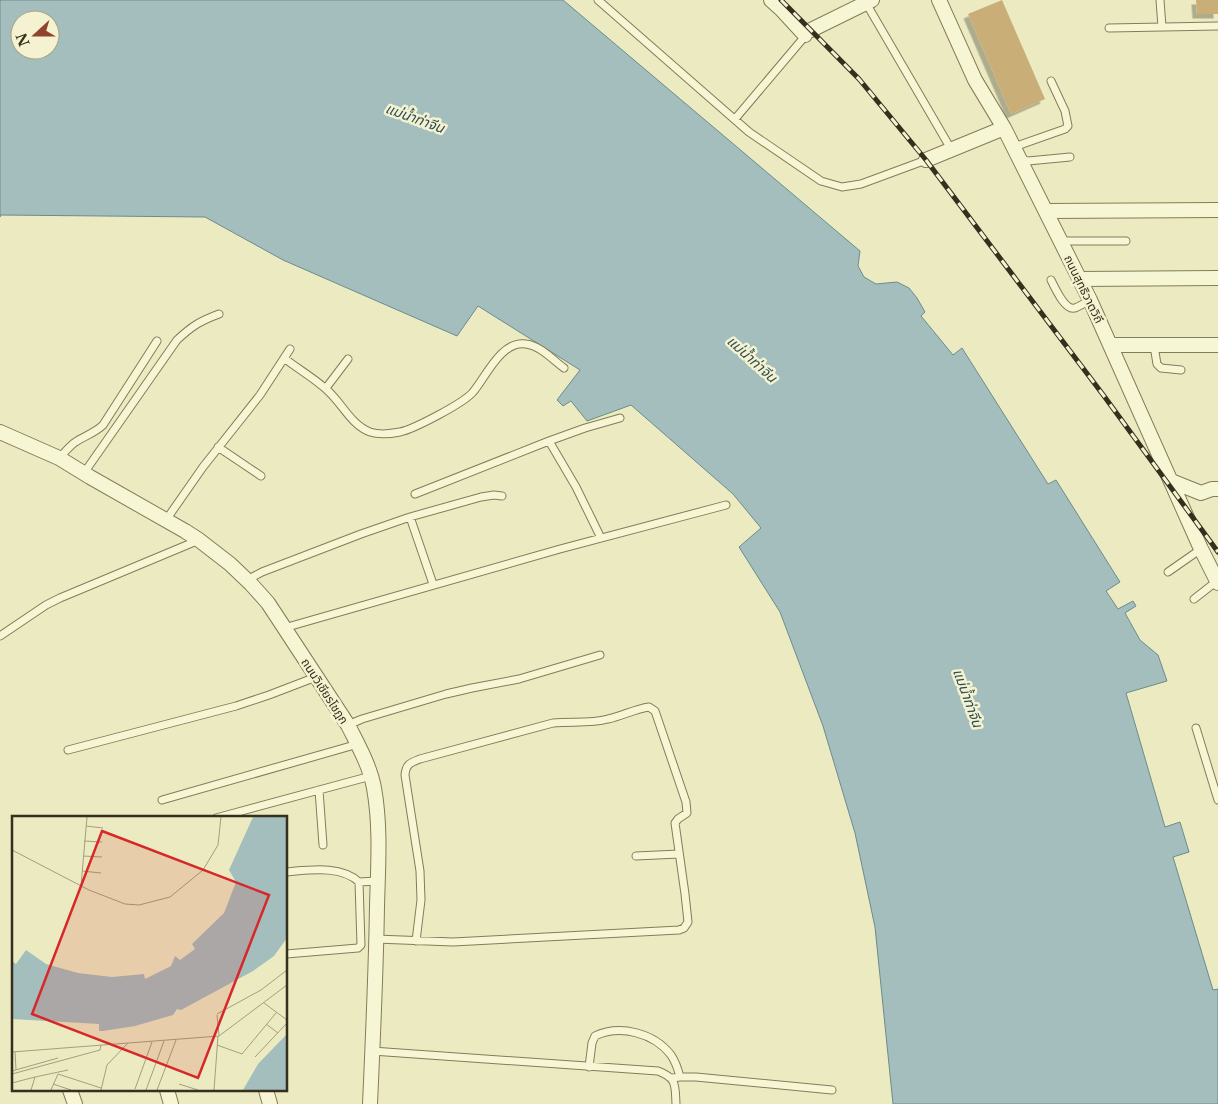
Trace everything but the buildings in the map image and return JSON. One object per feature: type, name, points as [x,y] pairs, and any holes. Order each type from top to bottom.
[{"type":"street","points":[[771,0],[808,33],[869,2]]},
{"type":"street","name":"ถนนสุทธิวาตวิถี","points":[[939,0],[975,80],[1004,128],[1090,300],[1217,582]]},
{"type":"street","points":[[926,160],[1004,128]]},
{"type":"street","points":[[1046,211],[1218,210]]},
{"type":"street","points":[[1079,279],[1218,278]]},
{"type":"street","points":[[1111,345],[1218,345]]},
{"type":"street","name":"ถนนวิเชียรโชฎก","points":[[1,436],[59,458],[199,540],[230,564],[268,604],[348,725],[371,776],[377,812],[378,881],[370,1104]]},
{"type":"street","points":[[1171,481],[1201,492],[1218,489]]},
{"type":"street","points":[[71,1092],[75,1104]]},
{"type":"lane","points":[[598,0],[749,132],[821,181],[842,187],[861,184],[926,160]]},
{"type":"lane","points":[[1160,0],[1162,27]]},
{"type":"lane","points":[[869,2],[951,149]]},
{"type":"lane","points":[[1109,28],[1218,26]]},
{"type":"lane","points":[[735,119],[808,33]]},
{"type":"lane","points":[[1016,153],[1068,126],[1065,111],[1051,80]]},
{"type":"lane","points":[[1016,153],[1028,161],[1070,158]]},
{"type":"lane","points":[[1060,241],[1126,241]]},
{"type":"lane","points":[[1050,280],[1066,305],[1070,308],[1090,300]]},
{"type":"lane","points":[[84,473],[177,340],[190,327],[219,314]]},
{"type":"lane","points":[[59,458],[74,443],[96,432],[103,425],[157,341]]},
{"type":"lane","points":[[284,358],[326,388],[354,422],[368,431],[378,434],[401,432],[462,402],[500,355],[506,349],[516,345],[534,346],[564,368]]},
{"type":"lane","points":[[1154,346],[1158,364],[1161,368],[1181,370]]},
{"type":"lane","points":[[166,520],[218,447],[260,395],[290,349]]},
{"type":"lane","points":[[326,388],[348,359]]},
{"type":"lane","points":[[415,494],[549,441],[620,418]]},
{"type":"lane","points":[[549,441],[576,487],[601,538]]},
{"type":"lane","points":[[218,447],[261,476]]},
{"type":"lane","points":[[247,580],[361,534],[410,517],[481,497],[502,496]]},
{"type":"lane","points":[[284,628],[433,584],[726,505]]},
{"type":"lane","points":[[410,517],[433,584]]},
{"type":"lane","points":[[0,636],[46,605],[60,598],[199,540]]},
{"type":"lane","points":[[1168,572],[1201,549]]},
{"type":"lane","points":[[1194,599],[1217,582]]},
{"type":"lane","points":[[348,725],[446,694],[519,678],[600,655]]},
{"type":"lane","points":[[68,750],[236,706],[316,677]]},
{"type":"lane","points":[[376,939],[416,941],[462,942],[678,930],[684,928],[688,922],[686,894],[675,823],[687,813],[686,802],[655,710],[649,706],[606,720],[553,723],[420,759],[408,765],[405,775],[420,871],[421,900],[416,941]]},
{"type":"lane","points":[[1196,728],[1218,800]]},
{"type":"lane","points":[[162,800],[358,744]]},
{"type":"lane","points":[[223,816],[371,776]]},
{"type":"lane","points":[[319,790],[323,845]]},
{"type":"lane","points":[[636,856],[679,854]]},
{"type":"lane","points":[[288,872],[328,870],[348,874],[359,882],[361,945],[358,948],[288,954]]},
{"type":"lane","points":[[359,882],[378,881]]},
{"type":"lane","points":[[589,1066],[592,1043],[595,1036],[608,1031],[628,1031],[640,1034],[664,1047],[672,1056],[680,1077]]},
{"type":"lane","points":[[372,1051],[658,1071],[672,1078],[720,1079],[832,1090]]},
{"type":"lane","points":[[672,1078],[676,1104]]},
{"type":"water","name":"แม่น้ำท่าจีน","points":[[0,0],[563,0],[860,251],[858,266],[864,277],[876,284],[897,282],[909,288],[925,312],[921,316],[953,355],[962,348],[1048,484],[1056,480],[1120,582],[1106,591],[1118,609],[1133,601],[1136,606],[1125,613],[1140,640],[1158,655],[1167,681],[1126,693],[1165,827],[1180,822],[1189,852],[1173,857],[1213,990],[1218,989],[1218,1104],[893,1104],[875,927],[855,833],[823,726],[780,612],[739,547],[761,528],[733,494],[631,405],[587,421],[571,401],[563,406],[557,400],[580,370],[478,306],[457,336],[283,260],[205,217],[1,215],[0,217]]},
{"type":"railway","points":[[781,0],[859,79],[926,160],[1104,396],[1218,552]]}]
